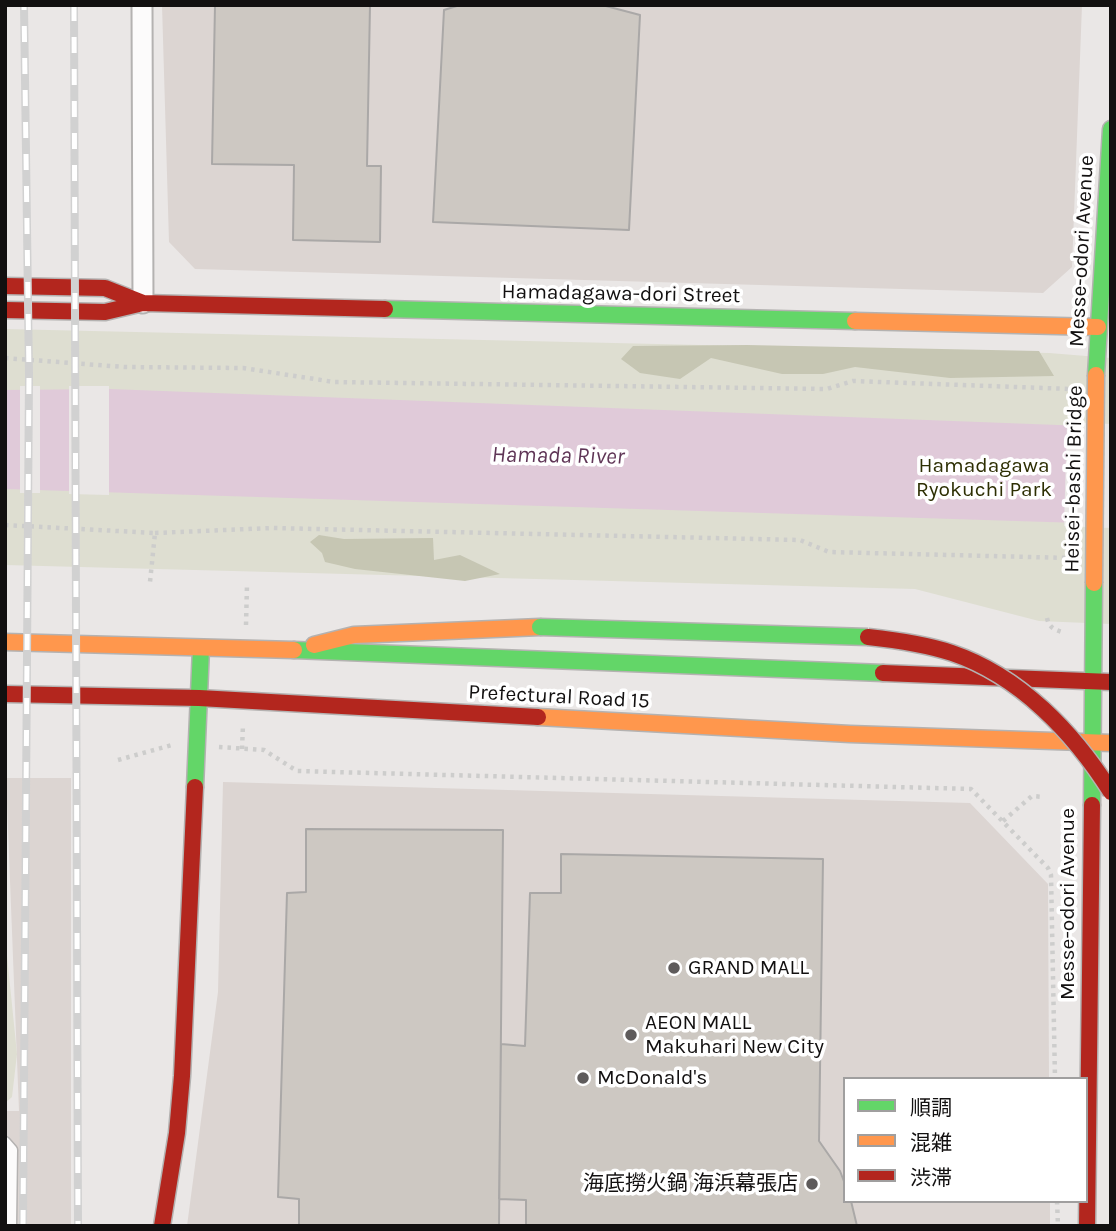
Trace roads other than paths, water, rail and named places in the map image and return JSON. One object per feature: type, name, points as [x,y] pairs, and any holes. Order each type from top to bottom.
[{"type":"street","points":[[142,5],[143,303]]},
{"type":"street","name":"Messe-odori Avenue","points":[[1096,374],[1111,130]]},
{"type":"street","points":[[5,286],[105,288],[143,303]]},
{"type":"street","points":[[5,310],[105,312],[143,303]]},
{"type":"street","name":"Hamadagawa-dori Street","points":[[143,303],[1098,327]]},
{"type":"street","name":"Heisei-bashi Bridge","points":[[1094,583],[1096,374]]},
{"type":"street","name":"Messe-odori Avenue","points":[[1088,1105],[1094,583]]},
{"type":"street","points":[[290,650],[354,635],[540,627],[858,637],[921,646],[977,663],[1036,704],[1077,744],[1098,769],[1111,792]]},
{"type":"street","name":"Prefectural Road 15","points":[[5,642],[290,650],[1111,682]]},
{"type":"street","points":[[162,1226],[177,1133],[181,1076],[201,648]]},
{"type":"street","name":"Prefectural Road 15","points":[[5,694],[199,698],[850,734],[1111,743]]},
{"type":"street","name":"Messe-odori Avenue","points":[[1087,1203],[1087,1226]]},
{"type":"lane","points":[[5,1142],[12,1150],[10,1226]]},
{"type":"water","name":"Hamada River","points":[[110,389],[1111,427],[1111,524],[5,489],[5,390]]},
{"type":"railway","points":[[23,1226],[29,375],[24,5]]},
{"type":"railway","points":[[74,5],[78,1226]]},
{"type":"place","name":"GRAND MALL","points":[[674,968]]},
{"type":"place","name":"AEON MALL Makuhari New City","points":[[631,1035]]},
{"type":"place","name":"McDonald's","points":[[583,1078]]},
{"type":"place","name":"海底撈火鍋 海浜幕張店","points":[[812,1184]]},
{"type":"park label","name":"Hamadagawa Ryokuchi Park","points":[[984,478]]}]
